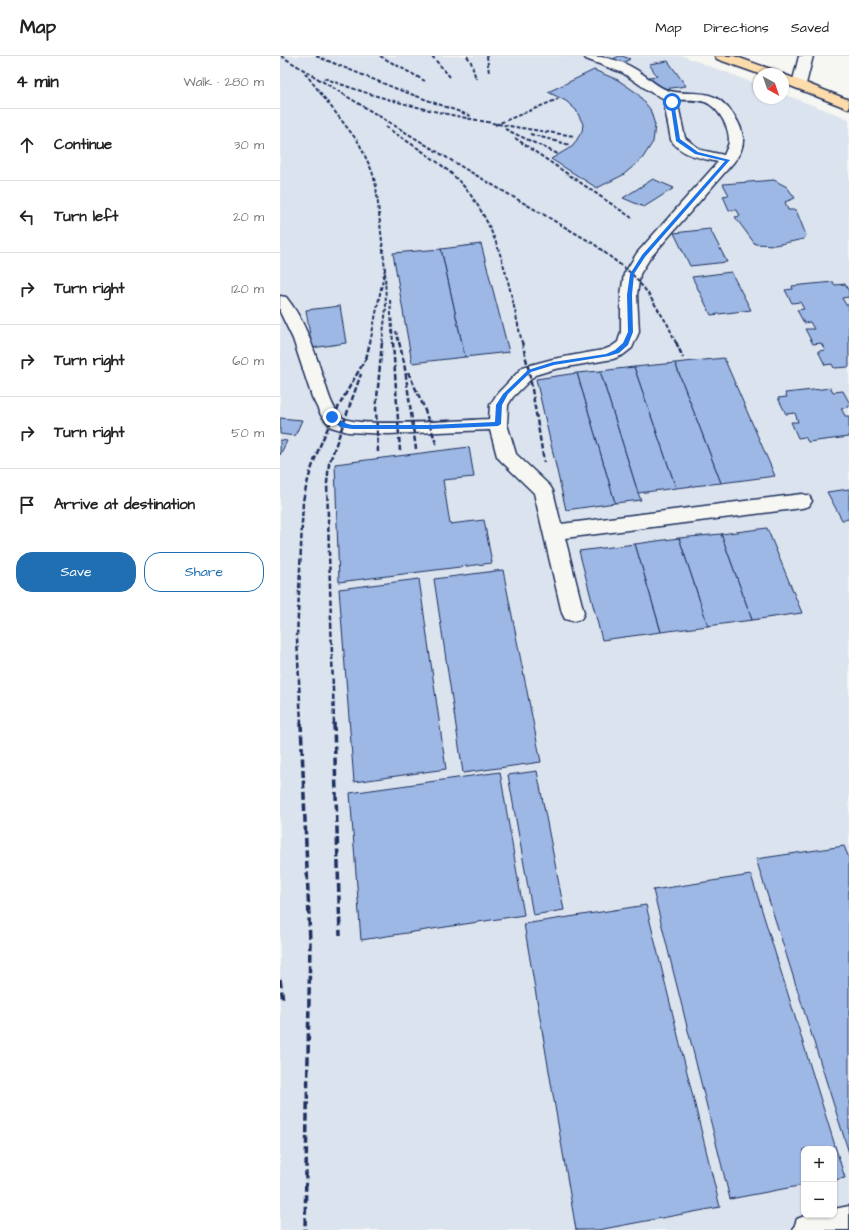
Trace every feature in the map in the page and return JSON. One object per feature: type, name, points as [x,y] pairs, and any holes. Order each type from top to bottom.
[{"type":"main road","points":[[722,56],[755,68]]},
{"type":"main road","points":[[789,80],[849,105]]},
{"type":"street","points":[[799,84],[806,56]]},
{"type":"street","points":[[573,613],[542,491],[507,456],[498,424],[499,405],[506,394],[529,371],[553,364],[607,355],[617,351],[626,344],[630,332],[629,295],[632,274],[643,256],[728,160],[735,149],[737,137],[726,113],[719,104],[709,99],[690,96],[669,96],[660,92],[629,70],[599,57]]},
{"type":"street","points":[[669,96],[672,102],[678,140],[696,153],[728,160]]},
{"type":"street","points":[[280,300],[285,306],[298,330],[323,401],[332,417],[342,426],[376,428],[498,424]]},
{"type":"street","points":[[553,532],[802,501]]},
{"type":"street","points":[[808,1230],[849,1221]]},
{"type":"shaded area","points":[[280,56],[683,56],[753,83],[753,104],[789,104],[789,96],[849,119],[849,1230],[280,1230]]},
{"type":"building","points":[[619,56],[630,59],[623,63],[613,59]]},
{"type":"building","points":[[668,61],[686,86],[657,90],[649,77],[657,76],[649,64]]},
{"type":"building","points":[[594,70],[618,80],[637,93],[650,109],[655,125],[653,142],[642,159],[623,175],[597,188],[551,159],[573,146],[582,131],[583,124],[576,110],[566,101],[548,92]]},
{"type":"building","points":[[653,179],[674,188],[644,207],[623,198]]},
{"type":"building","points":[[774,180],[787,187],[795,198],[785,202],[788,210],[796,210],[806,235],[804,239],[775,245],[755,244],[735,217],[740,216],[737,210],[729,210],[723,196],[729,195],[723,184]]},
{"type":"building","points":[[710,229],[727,262],[690,266],[674,233]]},
{"type":"building","points":[[481,244],[509,352],[465,357],[441,249]]},
{"type":"building","points":[[441,249],[465,357],[412,363],[393,253]]},
{"type":"building","points":[[731,272],[751,310],[711,315],[692,277]]},
{"type":"building","points":[[833,282],[835,285],[845,284],[849,292],[849,297],[842,298],[846,305],[849,305],[849,367],[834,368],[832,364],[825,365],[818,351],[825,350],[821,343],[813,344],[805,329],[814,329],[810,322],[804,323],[797,310],[804,309],[800,302],[792,303],[785,290],[793,289],[792,286]]},
{"type":"building","points":[[340,306],[346,343],[312,348],[306,310]]},
{"type":"building","points":[[724,358],[775,476],[721,483],[675,363]]},
{"type":"building","points":[[675,363],[721,483],[676,488],[634,367]]},
{"type":"building","points":[[634,367],[676,488],[638,493],[600,371]]},
{"type":"building","points":[[600,371],[641,500],[615,503],[577,373]]},
{"type":"building","points":[[577,373],[615,503],[566,510],[536,379]]},
{"type":"building","points":[[831,388],[833,392],[843,391],[849,402],[849,407],[841,408],[845,416],[849,416],[849,437],[808,442],[805,437],[798,438],[791,422],[798,422],[795,413],[786,414],[778,398],[787,397],[785,393]]},
{"type":"building","points":[[280,418],[302,420],[295,436],[280,434]]},
{"type":"building","points":[[280,440],[287,441],[280,455]]},
{"type":"building","points":[[469,447],[474,477],[443,480],[450,524],[484,520],[492,563],[339,582],[335,464]]},
{"type":"building","points":[[849,489],[849,519],[842,520],[827,492]]},
{"type":"building","points":[[767,528],[802,613],[752,620],[721,534]]},
{"type":"building","points":[[721,534],[752,620],[708,626],[679,538]]},
{"type":"building","points":[[679,538],[708,626],[661,632],[635,544]]},
{"type":"building","points":[[635,544],[661,632],[602,640],[579,551]]},
{"type":"building","points":[[503,570],[541,762],[463,773],[434,579]]},
{"type":"building","points":[[419,579],[446,769],[354,782],[339,589]]},
{"type":"building","points":[[537,771],[564,910],[533,915],[508,775]]},
{"type":"building","points":[[500,772],[524,915],[361,940],[350,793]]},
{"type":"building","points":[[844,846],[849,858],[849,1153],[756,859]]},
{"type":"building","points":[[751,875],[835,1146],[801,1146],[801,1186],[730,1199],[653,890]]},
{"type":"building","points":[[646,905],[720,1207],[598,1230],[576,1230],[524,924]]},
{"type":"building","points":[[837,1152],[845,1178],[837,1179]]},
{"type":"railway","points":[[281,56],[467,170],[594,244],[632,274],[647,292],[668,325],[676,343]]},
{"type":"railway","points":[[316,56],[397,89],[471,116]]},
{"type":"railway","points":[[380,56],[425,81]]},
{"type":"railway","points":[[432,56],[450,77]]},
{"type":"railway","points":[[467,56],[471,62],[476,79]]},
{"type":"railway","points":[[487,56],[489,73]]},
{"type":"railway","points":[[305,73],[359,143],[372,171],[376,186],[385,269]]},
{"type":"railway","points":[[324,78],[416,107],[498,124]]},
{"type":"railway","points":[[498,124],[558,99]]},
{"type":"railway","points":[[498,124],[575,136]]},
{"type":"railway","points":[[386,127],[439,163],[458,180],[478,206],[488,224],[503,262],[522,343]]},
{"type":"railway","points":[[505,129],[558,154]]},
{"type":"railway","points":[[530,134],[570,145]]},
{"type":"railway","points":[[515,138],[632,218]]},
{"type":"railway","points":[[370,343],[385,269]]},
{"type":"railway","points":[[382,343],[386,308],[385,269]]},
{"type":"railway","points":[[390,300],[393,343]]},
{"type":"railway","points":[[396,331],[399,343]]},
{"type":"railway","points":[[366,358],[370,342]]},
{"type":"railway","points":[[378,452],[376,410],[382,342]]},
{"type":"railway","points":[[393,342],[400,451]]},
{"type":"railway","points":[[399,342],[404,362],[416,449]]},
{"type":"railway","points":[[522,342],[529,371],[544,462]]},
{"type":"railway","points":[[676,342],[683,358]]},
{"type":"railway","points":[[301,724],[297,638],[303,501],[321,443],[338,408],[366,358]]},
{"type":"railway","points":[[408,372],[423,405],[437,446]]},
{"type":"railway","points":[[334,724],[327,483],[329,464],[361,374]]},
{"type":"railway","points":[[301,723],[310,942],[305,1230]]},
{"type":"railway","points":[[334,723],[340,935]]},
{"type":"railway","points":[[280,979],[283,1001]]},
{"type":"route","points":[[332,417],[342,426],[352,427],[431,427],[498,424],[499,405],[518,380],[529,371],[553,364],[607,355],[617,351],[626,344],[630,332],[629,295],[632,274],[643,256],[728,160],[706,157],[696,153],[687,148],[678,140],[672,102]]}]
